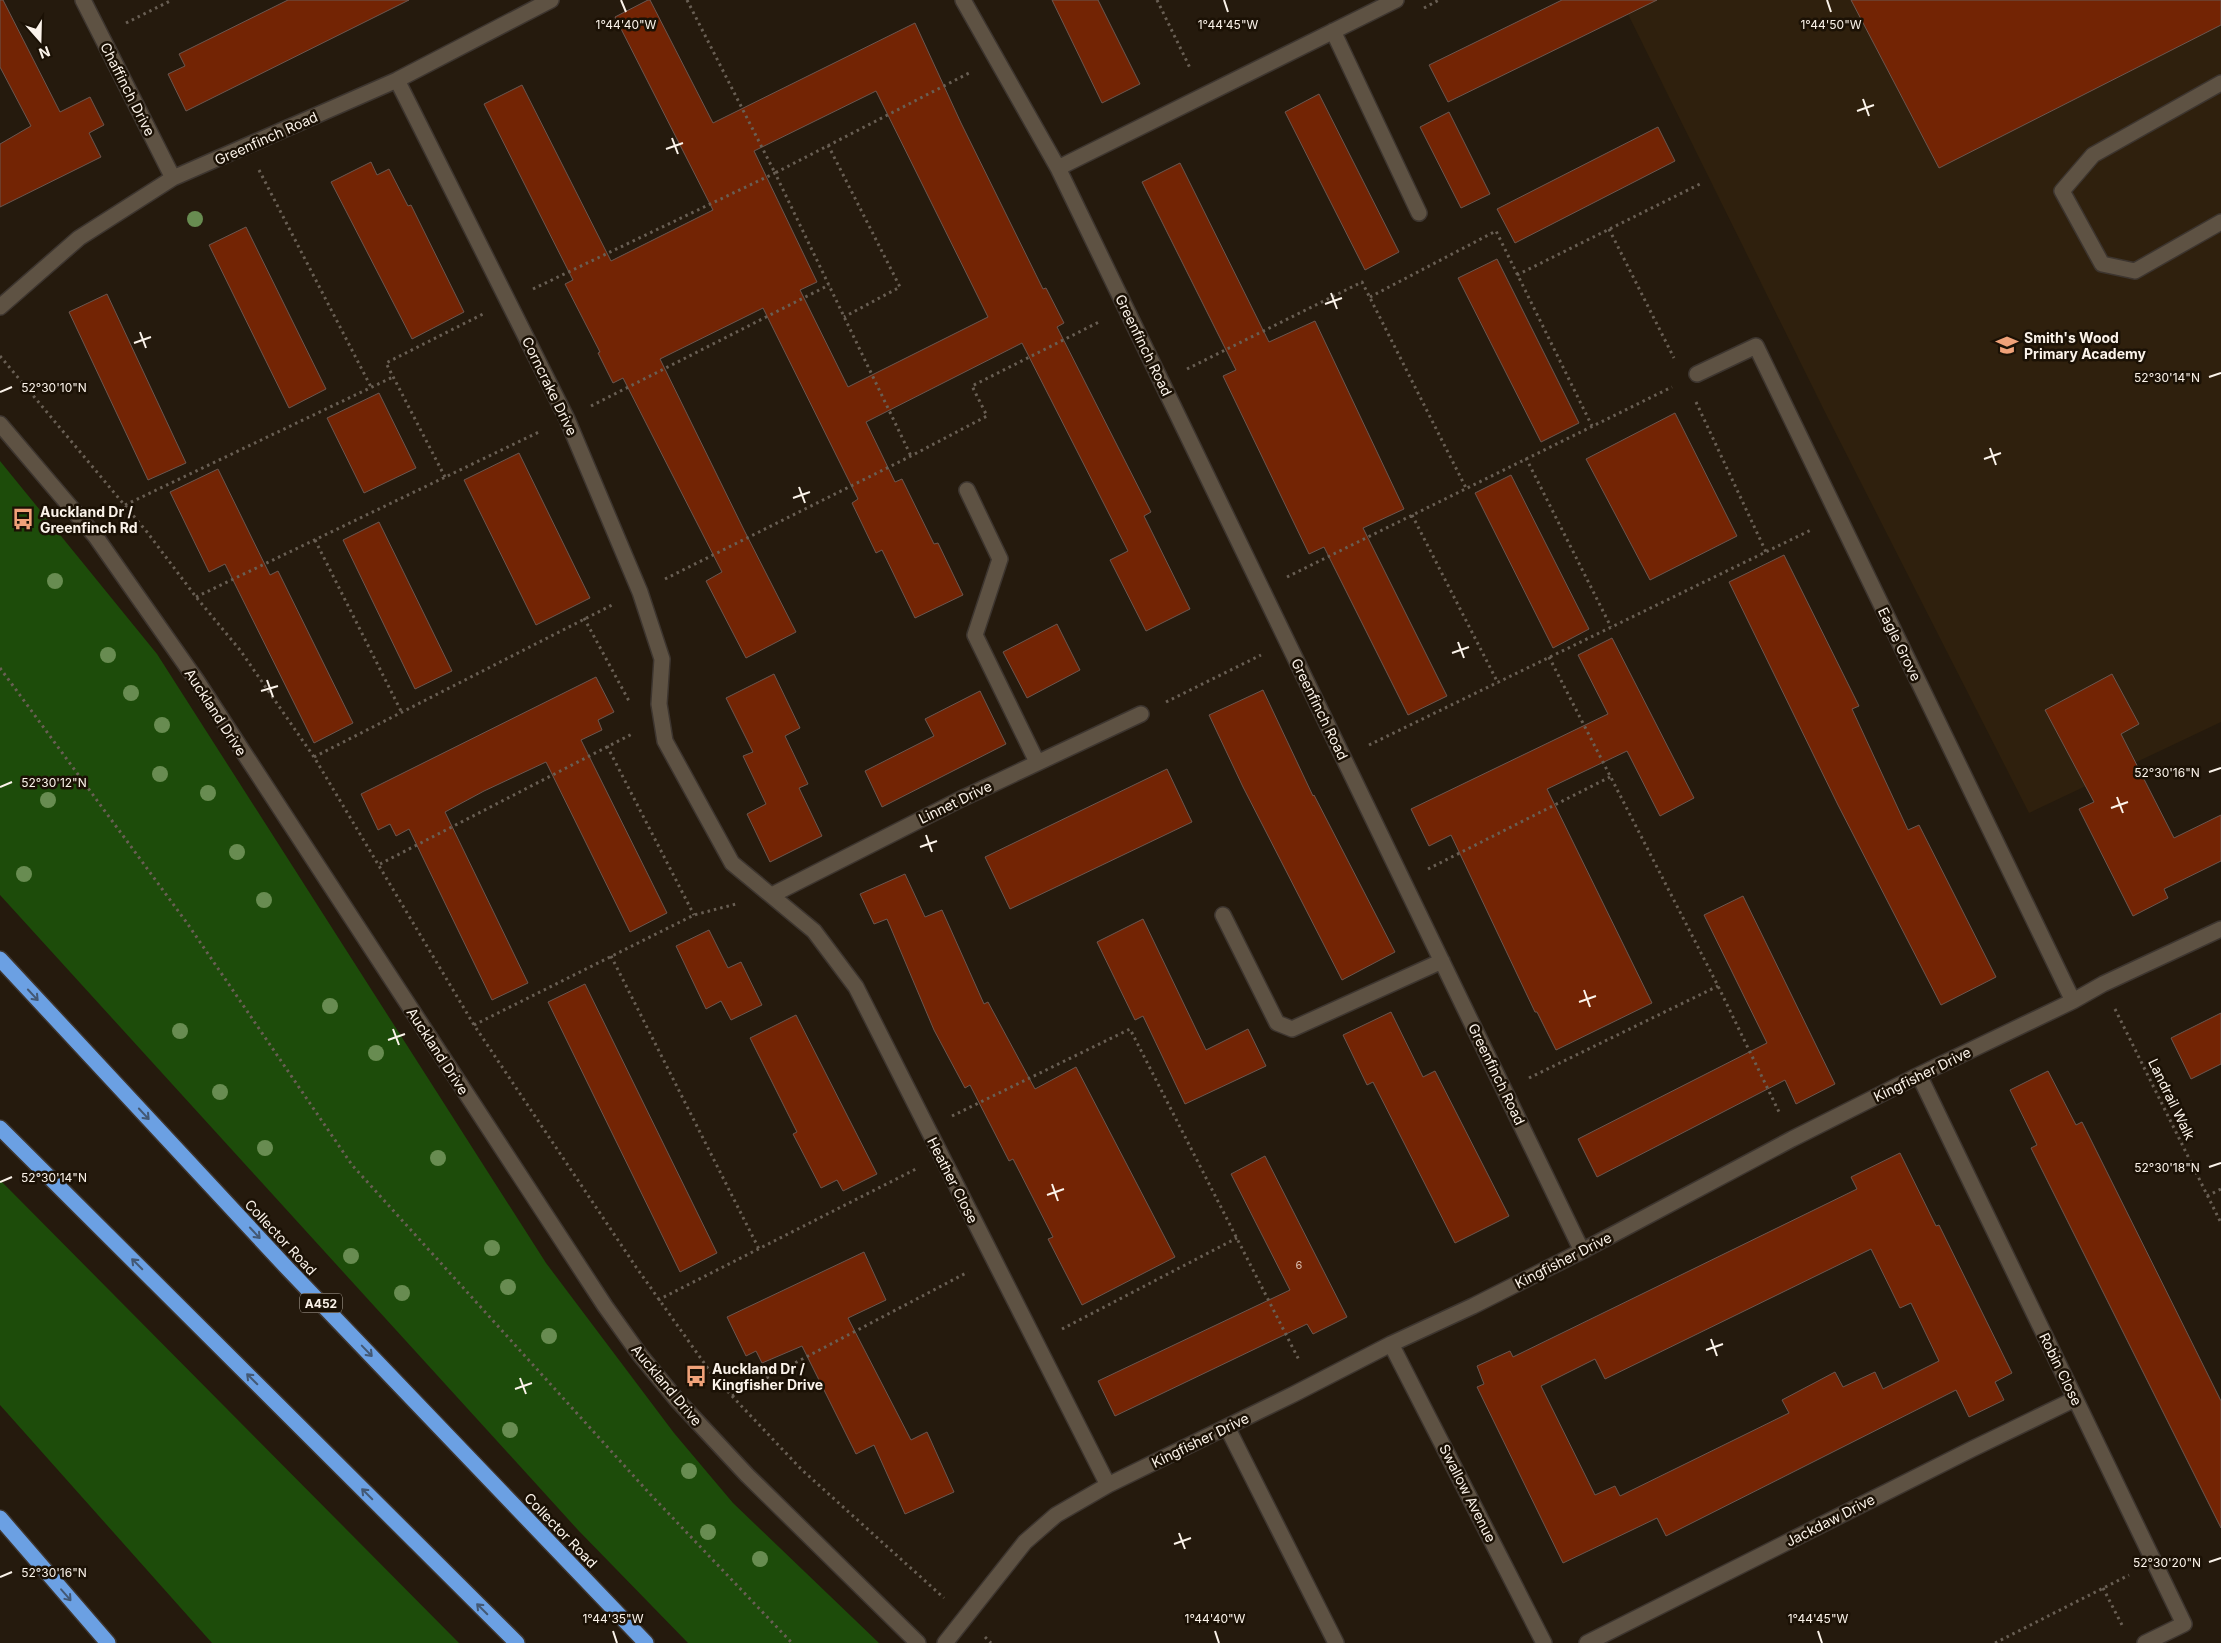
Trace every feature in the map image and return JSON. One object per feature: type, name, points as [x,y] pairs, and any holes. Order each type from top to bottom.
[{"type":"highway","name":"Collector Road","points":[[0,959],[288,1269],[646,1643]]},
{"type":"highway","points":[[0,1128],[517,1643]]},
{"type":"highway","points":[[0,1518],[108,1643]]},
{"type":"street","name":"Chaffinch Drive","points":[[82,0],[173,178]]},
{"type":"street","name":"Greenfinch Road","points":[[0,307],[79,238],[173,178],[397,80],[551,0]]},
{"type":"street","name":"Greenfinch Road","points":[[963,0],[1058,168],[1582,1251]]},
{"type":"street","points":[[1058,168],[1396,0]]},
{"type":"street","points":[[1333,31],[1419,213]]},
{"type":"street","name":"Corncrake Drive","points":[[397,80],[567,419],[640,592],[662,659],[659,704]]},
{"type":"street","points":[[2221,83],[2093,155],[2062,191],[2102,264],[2135,271],[2221,222]]},
{"type":"street","name":"Eagle Grove","points":[[1697,374],[1756,346],[2073,1001]]},
{"type":"street","name":"Auckland Drive","points":[[0,424],[96,538],[197,681],[594,1290],[640,1356],[677,1400],[747,1475],[918,1643]]},
{"type":"street","points":[[967,490],[1000,559],[975,635],[1037,762]]},
{"type":"street","name":"Heather Close","points":[[659,704],[665,741],[732,864],[814,931],[856,988],[1108,1485]]},
{"type":"street","name":"Linnet Drive","points":[[772,895],[960,799],[1140,714]]},
{"type":"street","points":[[1223,915],[1277,1023],[1292,1029],[1442,960]]},
{"type":"street","name":"Kingfisher Drive","points":[[945,1643],[1026,1542],[1056,1515],[1108,1485],[1582,1251],[1792,1139],[1919,1075],[2073,1001],[2103,984],[2221,929]]},
{"type":"street","name":"Robin Close","points":[[1919,1075],[2184,1624],[2145,1643]]},
{"type":"street","name":"Swallow Avenue","points":[[1391,1344],[1544,1643]]},
{"type":"street","name":"Jackdaw Drive","points":[[1587,1643],[1972,1448],[2075,1399]]},
{"type":"street","points":[[1227,1427],[1314,1594],[1336,1643]]},
{"type":"path","points":[[101,36],[172,0]]},
{"type":"path","points":[[687,0],[775,173],[911,456]]},
{"type":"path","points":[[1157,0],[1203,96]]},
{"type":"path","points":[[445,477],[386,363],[775,173],[996,58]]},
{"type":"path","points":[[828,145],[900,287],[844,317]]},
{"type":"path","points":[[247,146],[371,388]]},
{"type":"path","points":[[1517,275],[1700,184]]},
{"type":"path","points":[[1370,297],[1496,231],[1592,426]]},
{"type":"path","points":[[1161,381],[1362,282],[1466,488]]},
{"type":"path","points":[[196,597],[567,419],[829,285]]},
{"type":"path","points":[[314,757],[584,618],[640,592],[987,416],[972,386],[1126,308]]},
{"type":"path","points":[[0,356],[126,505],[196,597],[240,650],[314,757],[380,864],[474,1025],[658,1300],[714,1378],[801,1469],[966,1618],[991,1643]]},
{"type":"path","points":[[1262,589],[1697,374]]},
{"type":"path","points":[[126,505],[394,377]]},
{"type":"path","points":[[1526,458],[1610,627]]},
{"type":"path","points":[[1412,515],[1498,683]]},
{"type":"path","points":[[1343,757],[1839,517]]},
{"type":"path","points":[[316,540],[401,711]]},
{"type":"path","points":[[584,618],[630,702]]},
{"type":"path","points":[[1140,714],[1288,642]]},
{"type":"path","points":[[1550,658],[1718,986],[1792,1139]]},
{"type":"path","points":[[0,668],[187,923],[352,1165],[650,1494],[792,1643]]},
{"type":"path","points":[[380,864],[636,732]]},
{"type":"path","points":[[607,746],[694,915]]},
{"type":"path","points":[[1404,882],[1610,777]]},
{"type":"path","points":[[474,1025],[694,915],[772,895]]},
{"type":"path","points":[[611,956],[760,1249]]},
{"type":"path","name":"Landrail Walk","points":[[2103,984],[2221,1223]]},
{"type":"path","points":[[1505,1090],[1718,986]]},
{"type":"path","points":[[927,1129],[1130,1029],[1312,1384]]},
{"type":"path","points":[[658,1300],[941,1156]]},
{"type":"path","points":[[2207,1196],[2221,1189]]},
{"type":"path","points":[[1035,1342],[1237,1238]]},
{"type":"path","points":[[732,1396],[993,1259]]},
{"type":"path","points":[[1995,1643],[2154,1563]]},
{"type":"path","points":[[2104,1588],[2127,1635]]},
{"type":"shaded area","name":"Smith's Wood Primary Academy","points":[[1621,0],[2221,0],[2221,722],[2029,813],[1824,410]]},
{"type":"green space","points":[[0,461],[157,654],[546,1263],[674,1433],[733,1503],[879,1643],[688,1643],[578,1530],[0,895]]},
{"type":"green space","points":[[0,1180],[459,1643],[212,1643],[0,1405]]},
{"type":"building","points":[[0,0],[3,0],[60,112],[90,97],[104,125],[89,133],[101,157],[0,207],[0,144],[31,126],[0,67]]},
{"type":"building","points":[[288,0],[409,0],[186,111],[168,74],[185,66],[179,54]]},
{"type":"building","points":[[650,0],[713,123],[915,23],[961,123],[1043,289],[1046,288],[1064,323],[1057,327],[1151,512],[1144,516],[1190,609],[1146,631],[1110,560],[1128,551],[1022,343],[866,422],[895,482],[902,479],[934,544],[938,543],[963,595],[915,618],[882,550],[876,553],[852,503],[858,499],[763,308],[660,359],[796,632],[746,658],[706,581],[722,572],[623,378],[613,383],[598,353],[600,352],[565,284],[573,280],[484,104],[522,85],[611,261],[713,210],[615,17]],"holes":[[[876,91],[988,317],[848,387],[800,290],[817,282],[754,151]]]},
{"type":"building","points":[[1052,0],[1098,0],[1140,84],[1102,103]]},
{"type":"building","points":[[1562,0],[1657,0],[1448,102],[1429,65]]},
{"type":"building","points":[[1851,0],[2221,0],[2221,25],[1939,168]]},
{"type":"building","points":[[1319,94],[1399,252],[1365,270],[1285,112]]},
{"type":"building","points":[[1449,112],[1490,194],[1461,208],[1420,127]]},
{"type":"building","points":[[1658,127],[1675,161],[1515,243],[1497,209]]},
{"type":"building","points":[[371,162],[377,175],[389,169],[408,206],[411,205],[464,312],[412,339],[331,182]]},
{"type":"building","points":[[1180,163],[1269,342],[1315,321],[1404,509],[1363,528],[1447,696],[1408,715],[1324,547],[1309,554],[1223,376],[1236,370],[1142,182]]},
{"type":"building","points":[[246,227],[326,389],[289,408],[209,245]]},
{"type":"building","points":[[1497,259],[1579,423],[1541,442],[1458,278]]},
{"type":"building","points":[[107,294],[186,463],[148,480],[69,312]]},
{"type":"building","points":[[379,393],[416,468],[364,493],[327,418]]},
{"type":"building","points":[[1675,413],[1737,536],[1650,580],[1586,459]]},
{"type":"building","points":[[519,453],[590,598],[536,625],[464,480]]},
{"type":"building","points":[[218,469],[270,575],[278,571],[353,723],[314,743],[225,564],[209,572],[170,492]]},
{"type":"building","points":[[1511,475],[1589,629],[1553,648],[1475,493]]},
{"type":"building","points":[[379,522],[452,671],[415,689],[343,540]]},
{"type":"building","points":[[1784,555],[1859,706],[1852,709],[1908,830],[1919,825],[1996,977],[1941,1005],[1838,805],[1729,582]]},
{"type":"building","points":[[1057,624],[1080,670],[1027,698],[1003,652]]},
{"type":"building","points":[[1612,638],[1694,798],[1660,816],[1627,751],[1547,789],[1652,1003],[1556,1050],[1537,1012],[1535,1012],[1451,835],[1429,846],[1411,809],[1608,714],[1578,655]]},
{"type":"building","points":[[774,674],[800,728],[785,736],[808,784],[799,788],[822,836],[770,862],[747,814],[766,804],[743,756],[753,752],[726,698]]},
{"type":"building","points":[[2112,674],[2139,724],[2121,734],[2174,838],[2221,815],[2221,861],[2164,889],[2168,898],[2133,916],[2079,809],[2094,802],[2045,710]]},
{"type":"building","points":[[596,677],[614,712],[598,720],[602,730],[581,740],[667,913],[630,932],[546,762],[484,791],[445,812],[528,983],[492,1000],[409,829],[396,836],[390,824],[378,830],[361,794]]},
{"type":"building","points":[[1263,690],[1313,796],[1395,952],[1342,980],[1243,787],[1209,715]]},
{"type":"building","points":[[980,691],[1006,744],[882,807],[865,771],[934,736],[925,719]]},
{"type":"building","points":[[1167,769],[1192,822],[1010,909],[985,857]]},
{"type":"building","points":[[905,874],[925,917],[942,910],[984,1004],[988,1002],[1035,1089],[1076,1067],[1175,1257],[1082,1305],[1048,1239],[1053,1237],[1013,1159],[1009,1161],[970,1085],[965,1088],[934,1030],[887,919],[874,924],[860,894]]},
{"type":"building","points":[[1743,896],[1835,1084],[1796,1104],[1785,1080],[1597,1177],[1578,1139],[1767,1043],[1704,915]]},
{"type":"building","points":[[1143,919],[1206,1050],[1248,1029],[1266,1066],[1185,1104],[1143,1016],[1135,1020],[1097,942]]},
{"type":"building","points":[[709,930],[728,968],[741,962],[762,1005],[731,1020],[721,1001],[706,1009],[676,946]]},
{"type":"building","points":[[585,984],[717,1253],[680,1272],[548,1002]]},
{"type":"building","points":[[1391,1012],[1423,1077],[1435,1071],[1509,1216],[1455,1243],[1373,1082],[1367,1085],[1343,1035]]},
{"type":"building","points":[[2221,1013],[2221,1064],[2191,1079],[2171,1038]]},
{"type":"building","points":[[796,1015],[877,1174],[843,1191],[837,1180],[821,1188],[793,1134],[797,1132],[750,1038]]},
{"type":"building","points":[[2048,1071],[2076,1125],[2082,1122],[2221,1401],[2221,1528],[2031,1148],[2037,1145],[2010,1090]]},
{"type":"building","points":[[1900,1153],[1936,1226],[1939,1225],[2012,1373],[1995,1382],[2004,1400],[1969,1417],[1956,1390],[1666,1536],[1657,1518],[1563,1563],[1477,1387],[1484,1384],[1477,1366],[1510,1351],[1513,1357],[1857,1189],[1851,1177]],"holes":[[[1871,1249],[1900,1308],[1911,1303],[1939,1361],[1883,1389],[1875,1372],[1843,1387],[1835,1372],[1782,1400],[1789,1413],[1620,1496],[1615,1486],[1595,1495],[1541,1386],[1595,1359],[1605,1379]]]},
{"type":"building","points":[[1265,1156],[1347,1317],[1313,1334],[1307,1324],[1115,1416],[1098,1381],[1290,1290],[1231,1174]]},
{"type":"building","points":[[864,1252],[886,1300],[848,1318],[911,1440],[927,1432],[954,1492],[905,1514],[874,1445],[856,1454],[802,1346],[762,1363],[756,1351],[746,1356],[727,1317]]},
{"type":"place","name":"Smith's Wood Primary Academy","points":[[2007,345]]},
{"type":"place","name":"Auckland Dr / Greenfinch Rd","points":[[23,519]]},
{"type":"place","name":"Auckland Dr / Kingfisher Drive","points":[[696,1376]]}]
